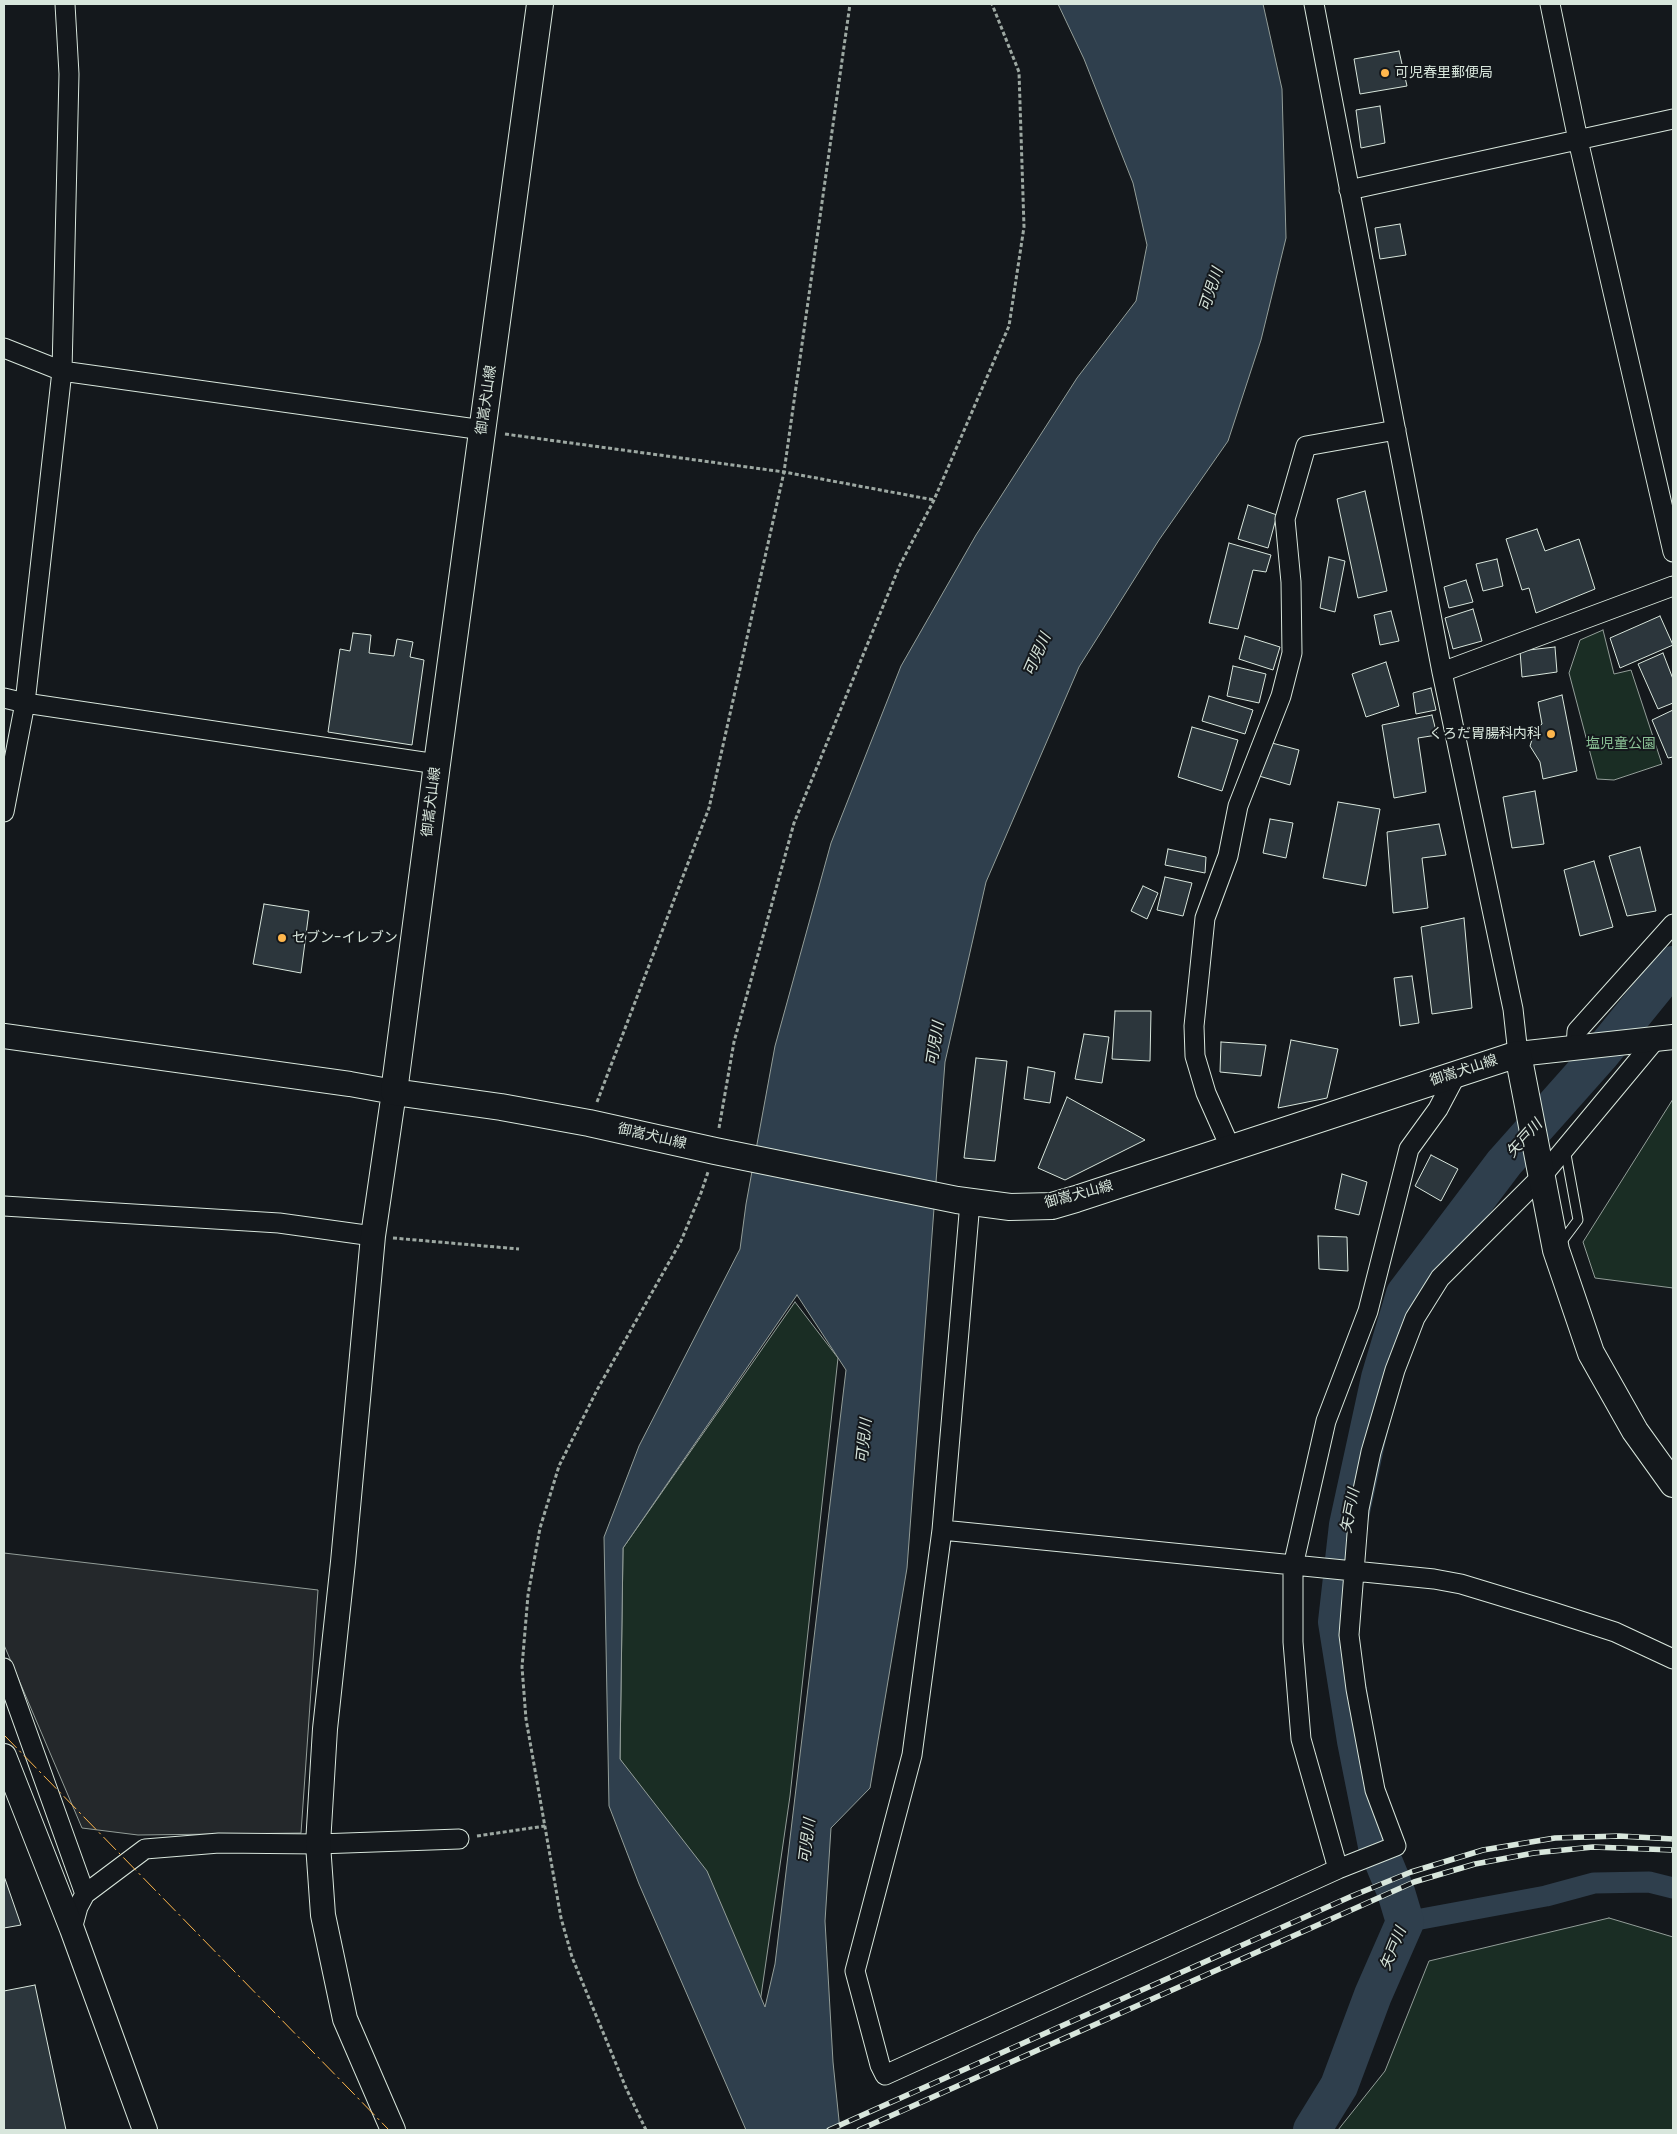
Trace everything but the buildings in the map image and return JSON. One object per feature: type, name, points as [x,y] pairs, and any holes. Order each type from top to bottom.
[{"type":"main road","name":"御嵩犬山線","points":[[540,4],[436,764],[394,1092],[501,1107],[589,1123],[715,1151],[963,1201],[1010,1207],[1052,1206],[1518,1054],[1556,1250],[1591,1353],[1635,1430],[1673,1484]]},
{"type":"street","points":[[4,812],[25,703],[62,371],[69,74],[64,4]]},
{"type":"street","points":[[1314,4],[1442,672],[1513,1009],[1518,1054],[1664,1038]]},
{"type":"street","points":[[1550,4],[1578,140],[1673,552]]},
{"type":"street","points":[[1349,190],[1673,119]]},
{"type":"street","points":[[4,348],[62,371],[483,430]]},
{"type":"street","points":[[1230,1148],[1206,1094],[1195,1056],[1194,1026],[1206,918],[1228,856],[1238,806],[1281,696],[1292,653],[1291,582],[1285,519],[1306,446],[1396,430]]},
{"type":"street","points":[[1442,672],[1673,586]]},
{"type":"street","points":[[4,698],[25,703],[436,764]]},
{"type":"street","points":[[1576,1048],[1577,1031],[1673,924]]},
{"type":"street","points":[[4,1036],[350,1084],[394,1092],[374,1236],[325,1729],[318,1844],[323,1915],[344,2019],[393,2130]]},
{"type":"street","points":[[963,1201],[942,1530],[912,1755],[855,1970],[880,2065],[885,2075],[1338,1869],[1396,1846],[1375,1790],[1356,1689],[1350,1635],[1359,1509],[1371,1452],[1395,1370],[1415,1318],[1440,1278],[1542,1176],[1664,1038]]},
{"type":"street","points":[[1338,1869],[1301,1739],[1293,1642],[1298,1566],[1326,1421],[1368,1310],[1409,1149],[1438,1109],[1457,1073]]},
{"type":"street","points":[[4,1206],[279,1223],[374,1236]]},
{"type":"street","points":[[942,1530],[1298,1566],[1355,1570],[1461,1584],[1615,1632],[1673,1659]]},
{"type":"street","points":[[4,1668],[84,1894]]},
{"type":"street","points":[[4,1756],[72,1929],[146,2130]]},
{"type":"street","points":[[72,1929],[84,1894],[145,1849],[219,1843],[318,1844],[459,1839]]},
{"type":"lane","points":[[1556,1250],[1578,1220],[1565,1149]]},
{"type":"path","points":[[589,1123],[709,808],[784,472],[850,4]]},
{"type":"path","points":[[646,2130],[626,2088],[572,1957],[561,1918],[526,1719],[522,1667],[528,1596],[540,1528],[559,1466],[597,1390],[680,1242],[702,1193],[715,1151],[734,1042],[794,823],[900,565],[934,500],[1009,326],[1024,227],[1019,72],[992,4]]},
{"type":"path","points":[[483,430],[784,472],[934,500]]},
{"type":"path","points":[[374,1236],[519,1249]]},
{"type":"path","points":[[459,1839],[545,1826]]},
{"type":"green space","name":"塩児童公園","points":[[1603,630],[1614,674],[1631,670],[1662,764],[1614,780],[1597,779],[1569,673],[1580,640]]},
{"type":"green space","points":[[1673,1099],[1673,1288],[1595,1278],[1583,1242]]},
{"type":"green space","points":[[795,1302],[838,1358],[790,1796],[760,2003],[620,1759],[623,1548]]},
{"type":"green space","points":[[1609,1918],[1673,1937],[1673,2130],[1338,2130],[1385,2071],[1429,1961]]},
{"type":"shaded area","points":[[4,1553],[318,1590],[301,1833],[138,1835],[82,1828],[4,1645]]},
{"type":"water","name":"可児川","points":[[1058,4],[1263,4],[1282,89],[1286,238],[1261,340],[1228,441],[1159,540],[1079,667],[986,882],[945,1062],[907,1568],[870,1788],[831,1828],[825,1921],[833,2062],[840,2130],[746,2130],[639,1884],[609,1806],[604,1537],[639,1446],[740,1249],[746,1204],[775,1046],[831,843],[901,666],[976,535],[1077,378],[1136,301],[1147,245],[1133,183],[1084,59]],"holes":[[[797,1295],[846,1370],[775,1964],[765,2007],[707,1871],[620,1759],[623,1548]]]},
{"type":"waterway","name":"矢戸川","points":[[1312,2130],[1339,2086],[1373,1995],[1405,1922],[1396,1892],[1377,1846],[1356,1741],[1337,1622],[1348,1525],[1380,1378],[1405,1294],[1504,1163],[1600,1055],[1673,965]]},
{"type":"waterway","points":[[1405,1922],[1546,1896],[1594,1883],[1649,1882],[1673,1888]]},
{"type":"railway","points":[[829,2130],[1352,1896],[1411,1872],[1483,1850],[1555,1838],[1619,1836],[1673,1839]]},
{"type":"railway","points":[[859,2130],[1414,1882],[1475,1864],[1534,1853],[1593,1847],[1673,1850]]},
{"type":"power","points":[[4,1735],[389,2130]]},
{"type":"place","name":"可児春里郵便局","points":[[1385,73]]},
{"type":"place","name":"くろだ胃腸科内科","points":[[1551,734]]},
{"type":"place","name":"セブン-イレブン","points":[[282,938]]}]
